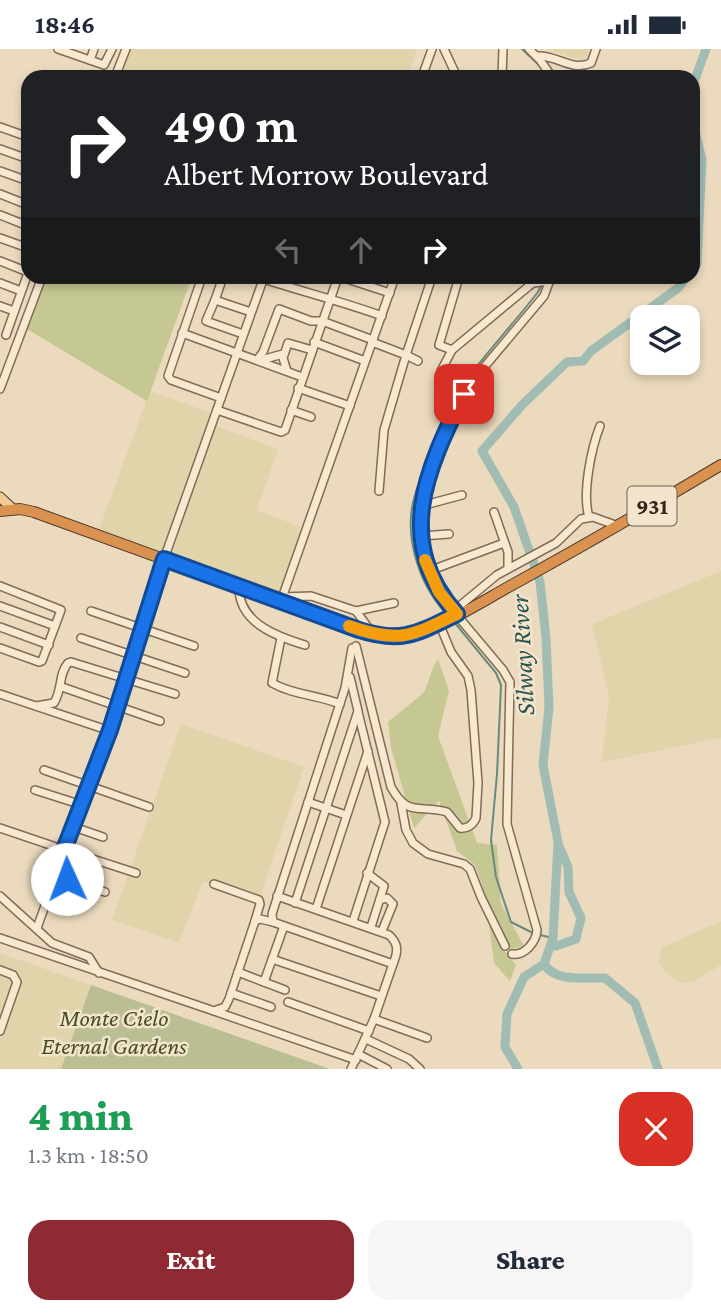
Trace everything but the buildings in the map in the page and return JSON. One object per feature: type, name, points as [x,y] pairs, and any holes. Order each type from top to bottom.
[{"type":"highway","name":"931","points":[[0,512],[34,512],[282,599],[373,634],[400,637],[412,635],[473,607],[721,465]]},
{"type":"main road","points":[[0,497],[14,510]]},
{"type":"street","points":[[58,49],[75,52],[106,65],[112,49]]},
{"type":"street","points":[[90,60],[94,49]]},
{"type":"street","points":[[118,70],[125,49]]},
{"type":"street","points":[[424,70],[432,49]]},
{"type":"street","points":[[444,49],[454,70]]},
{"type":"street","points":[[503,49],[503,70]]},
{"type":"street","points":[[529,49],[548,70]]},
{"type":"street","points":[[537,56],[548,56],[568,65],[582,66],[591,63],[596,49]]},
{"type":"street","points":[[0,127],[21,134]]},
{"type":"street","points":[[0,149],[21,156]]},
{"type":"street","points":[[0,171],[21,178]]},
{"type":"street","points":[[0,194],[21,202]]},
{"type":"street","points":[[0,215],[21,223]]},
{"type":"street","points":[[0,238],[21,246]]},
{"type":"street","points":[[0,261],[21,269]]},
{"type":"street","points":[[0,283],[21,291]]},
{"type":"street","points":[[18,339],[3,334],[24,284]]},
{"type":"street","points":[[0,390],[39,284]]},
{"type":"street","points":[[200,284],[168,373],[169,378],[221,398]]},
{"type":"street","points":[[221,284],[206,321],[243,334]]},
{"type":"street","points":[[37,928],[118,707],[164,559],[260,284]]},
{"type":"street","points":[[281,284],[382,316]]},
{"type":"street","points":[[217,410],[281,432],[286,428],[335,284]]},
{"type":"street","points":[[360,284],[390,293]]},
{"type":"street","points":[[393,284],[282,599],[311,596],[356,611],[394,603]]},
{"type":"street","points":[[379,491],[384,430],[430,284]]},
{"type":"street","points":[[452,350],[439,345],[457,284]]},
{"type":"street","points":[[441,371],[452,350],[537,284]]},
{"type":"street","points":[[512,954],[523,952],[534,941],[537,930],[507,824],[510,682],[439,592],[429,571],[421,536],[421,506],[436,459],[464,394],[544,296],[542,284]]},
{"type":"street","points":[[215,300],[251,312]]},
{"type":"street","points":[[0,306],[14,311]]},
{"type":"street","points":[[257,360],[279,309],[311,321],[323,321],[418,361]]},
{"type":"street","points":[[182,333],[302,377]]},
{"type":"street","points":[[287,372],[283,354],[288,343],[313,346],[365,361]]},
{"type":"street","points":[[257,360],[283,354]]},
{"type":"street","points":[[298,388],[350,406]]},
{"type":"street","points":[[291,409],[311,417]]},
{"type":"street","points":[[589,517],[587,492],[600,426]]},
{"type":"street","points":[[421,506],[462,495]]},
{"type":"street","points":[[494,512],[510,566]]},
{"type":"street","points":[[458,614],[462,604],[510,566],[551,546],[578,521],[589,517],[599,518],[618,526]]},
{"type":"street","points":[[421,536],[449,534]]},
{"type":"street","points":[[429,571],[505,543]]},
{"type":"street","points":[[0,586],[60,608],[44,659],[39,662],[0,648]]},
{"type":"street","points":[[239,586],[240,602],[249,618],[281,638],[304,645]]},
{"type":"street","points":[[0,606],[55,626]]},
{"type":"street","points":[[91,611],[194,646]]},
{"type":"street","points":[[356,611],[373,634]]},
{"type":"street","points":[[401,803],[447,813],[456,825],[463,828],[473,823],[476,818],[478,783],[470,683],[451,652],[439,623]]},
{"type":"street","points":[[0,627],[49,645]]},
{"type":"street","points":[[80,638],[185,673]]},
{"type":"street","points":[[281,638],[272,683],[340,704]]},
{"type":"street","points":[[271,919],[340,704],[354,647],[391,787],[401,803],[406,829],[413,843],[428,854],[468,866],[505,946]]},
{"type":"street","points":[[36,706],[54,703],[62,687],[62,674],[68,663],[175,694]]},
{"type":"street","points":[[349,674],[385,822],[353,921]]},
{"type":"street","points":[[62,687],[160,721]]},
{"type":"street","points":[[0,694],[110,730]]},
{"type":"street","points":[[295,903],[358,717]]},
{"type":"street","points":[[316,909],[368,750]]},
{"type":"street","points":[[44,770],[149,807]]},
{"type":"street","points":[[35,790],[82,805]]},
{"type":"street","points":[[308,802],[346,815]]},
{"type":"street","points":[[74,827],[103,837]]},
{"type":"street","points":[[2,830],[136,873]]},
{"type":"street","points":[[60,867],[67,879],[105,892]]},
{"type":"street","points":[[368,873],[384,886],[371,927]]},
{"type":"street","points":[[214,884],[259,900],[260,904],[225,1007],[226,1016]]},
{"type":"street","points":[[0,896],[52,943],[85,954],[99,973]]},
{"type":"street","points":[[277,896],[382,931],[392,937],[396,944],[397,952],[374,1019],[351,1069]]},
{"type":"street","points":[[380,900],[387,898],[393,904],[382,931]]},
{"type":"street","points":[[255,921],[271,919],[393,964]]},
{"type":"street","points":[[264,982],[284,926]]},
{"type":"street","points":[[0,938],[387,1069]]},
{"type":"street","points":[[272,959],[381,996]]},
{"type":"street","points":[[0,970],[13,975],[18,982],[0,1031]]},
{"type":"street","points":[[239,972],[285,990]]},
{"type":"street","points":[[231,993],[271,1007]]},
{"type":"street","points":[[288,1002],[368,1035],[409,1059],[420,1069]]},
{"type":"street","points":[[214,1011],[225,1007]]},
{"type":"street","points":[[374,1019],[427,1038]]},
{"type":"shaded area","points":[[130,49],[417,49],[410,70],[122,70]]},
{"type":"shaded area","points":[[545,49],[589,49],[585,62]]},
{"type":"shaded area","points":[[150,391],[219,416],[216,426],[278,449],[257,510],[301,527],[279,596],[99,529]]},
{"type":"shaded area","points":[[721,571],[721,738],[602,762],[609,696],[592,624]]},
{"type":"shaded area","points":[[181,724],[304,767],[259,900],[203,881],[179,943],[112,920]]},
{"type":"shaded area","points":[[721,921],[721,965],[694,981],[685,983],[665,971],[659,961],[661,948]]},
{"type":"shaded area","points":[[0,953],[91,985],[61,1069],[0,1069]]},
{"type":"green space","points":[[44,284],[189,284],[147,401],[27,329]]},
{"type":"green space","points":[[438,659],[449,691],[438,736],[477,843],[497,845],[501,904],[524,946],[505,951],[516,965],[510,981],[494,963],[482,884],[475,865],[457,851],[439,801],[414,828],[391,748],[388,722],[424,692]]},
{"type":"green space","name":"Monte Cielo Eternal Gardens","points":[[91,985],[330,1069],[61,1069]]},
{"type":"waterway","points":[[522,49],[541,67]]},
{"type":"waterway","name":"Silway River","points":[[698,70],[706,49]]},
{"type":"waterway","name":"Silway River","points":[[700,152],[700,202]]},
{"type":"waterway","points":[[443,610],[426,585],[415,556],[411,525],[417,488],[459,390],[542,284]]},
{"type":"waterway","name":"Silway River","points":[[658,1069],[635,1003],[605,978],[563,977],[549,970],[544,964],[553,938],[558,842],[543,765],[549,707],[540,582],[514,507],[482,451],[522,405],[567,362],[583,361],[591,351],[681,284]]},
{"type":"waterway","points":[[455,623],[496,673],[501,685],[491,840],[496,877],[511,922],[533,933]]},
{"type":"waterway","points":[[552,945],[576,939],[581,918],[569,892],[568,867],[559,846]]},
{"type":"waterway","points":[[540,935],[553,938]]},
{"type":"waterway","points":[[518,1069],[505,1047],[507,1014],[524,977],[544,964]]},
{"type":"slow traffic","points":[[349,626],[386,637],[400,637],[425,630],[457,614],[434,584],[425,560]]},
{"type":"route","points":[[67,879],[60,867],[60,860],[110,730],[164,559],[359,630],[386,637],[412,635],[457,614],[434,584],[421,543],[420,519],[423,496],[436,459],[464,394]]}]
